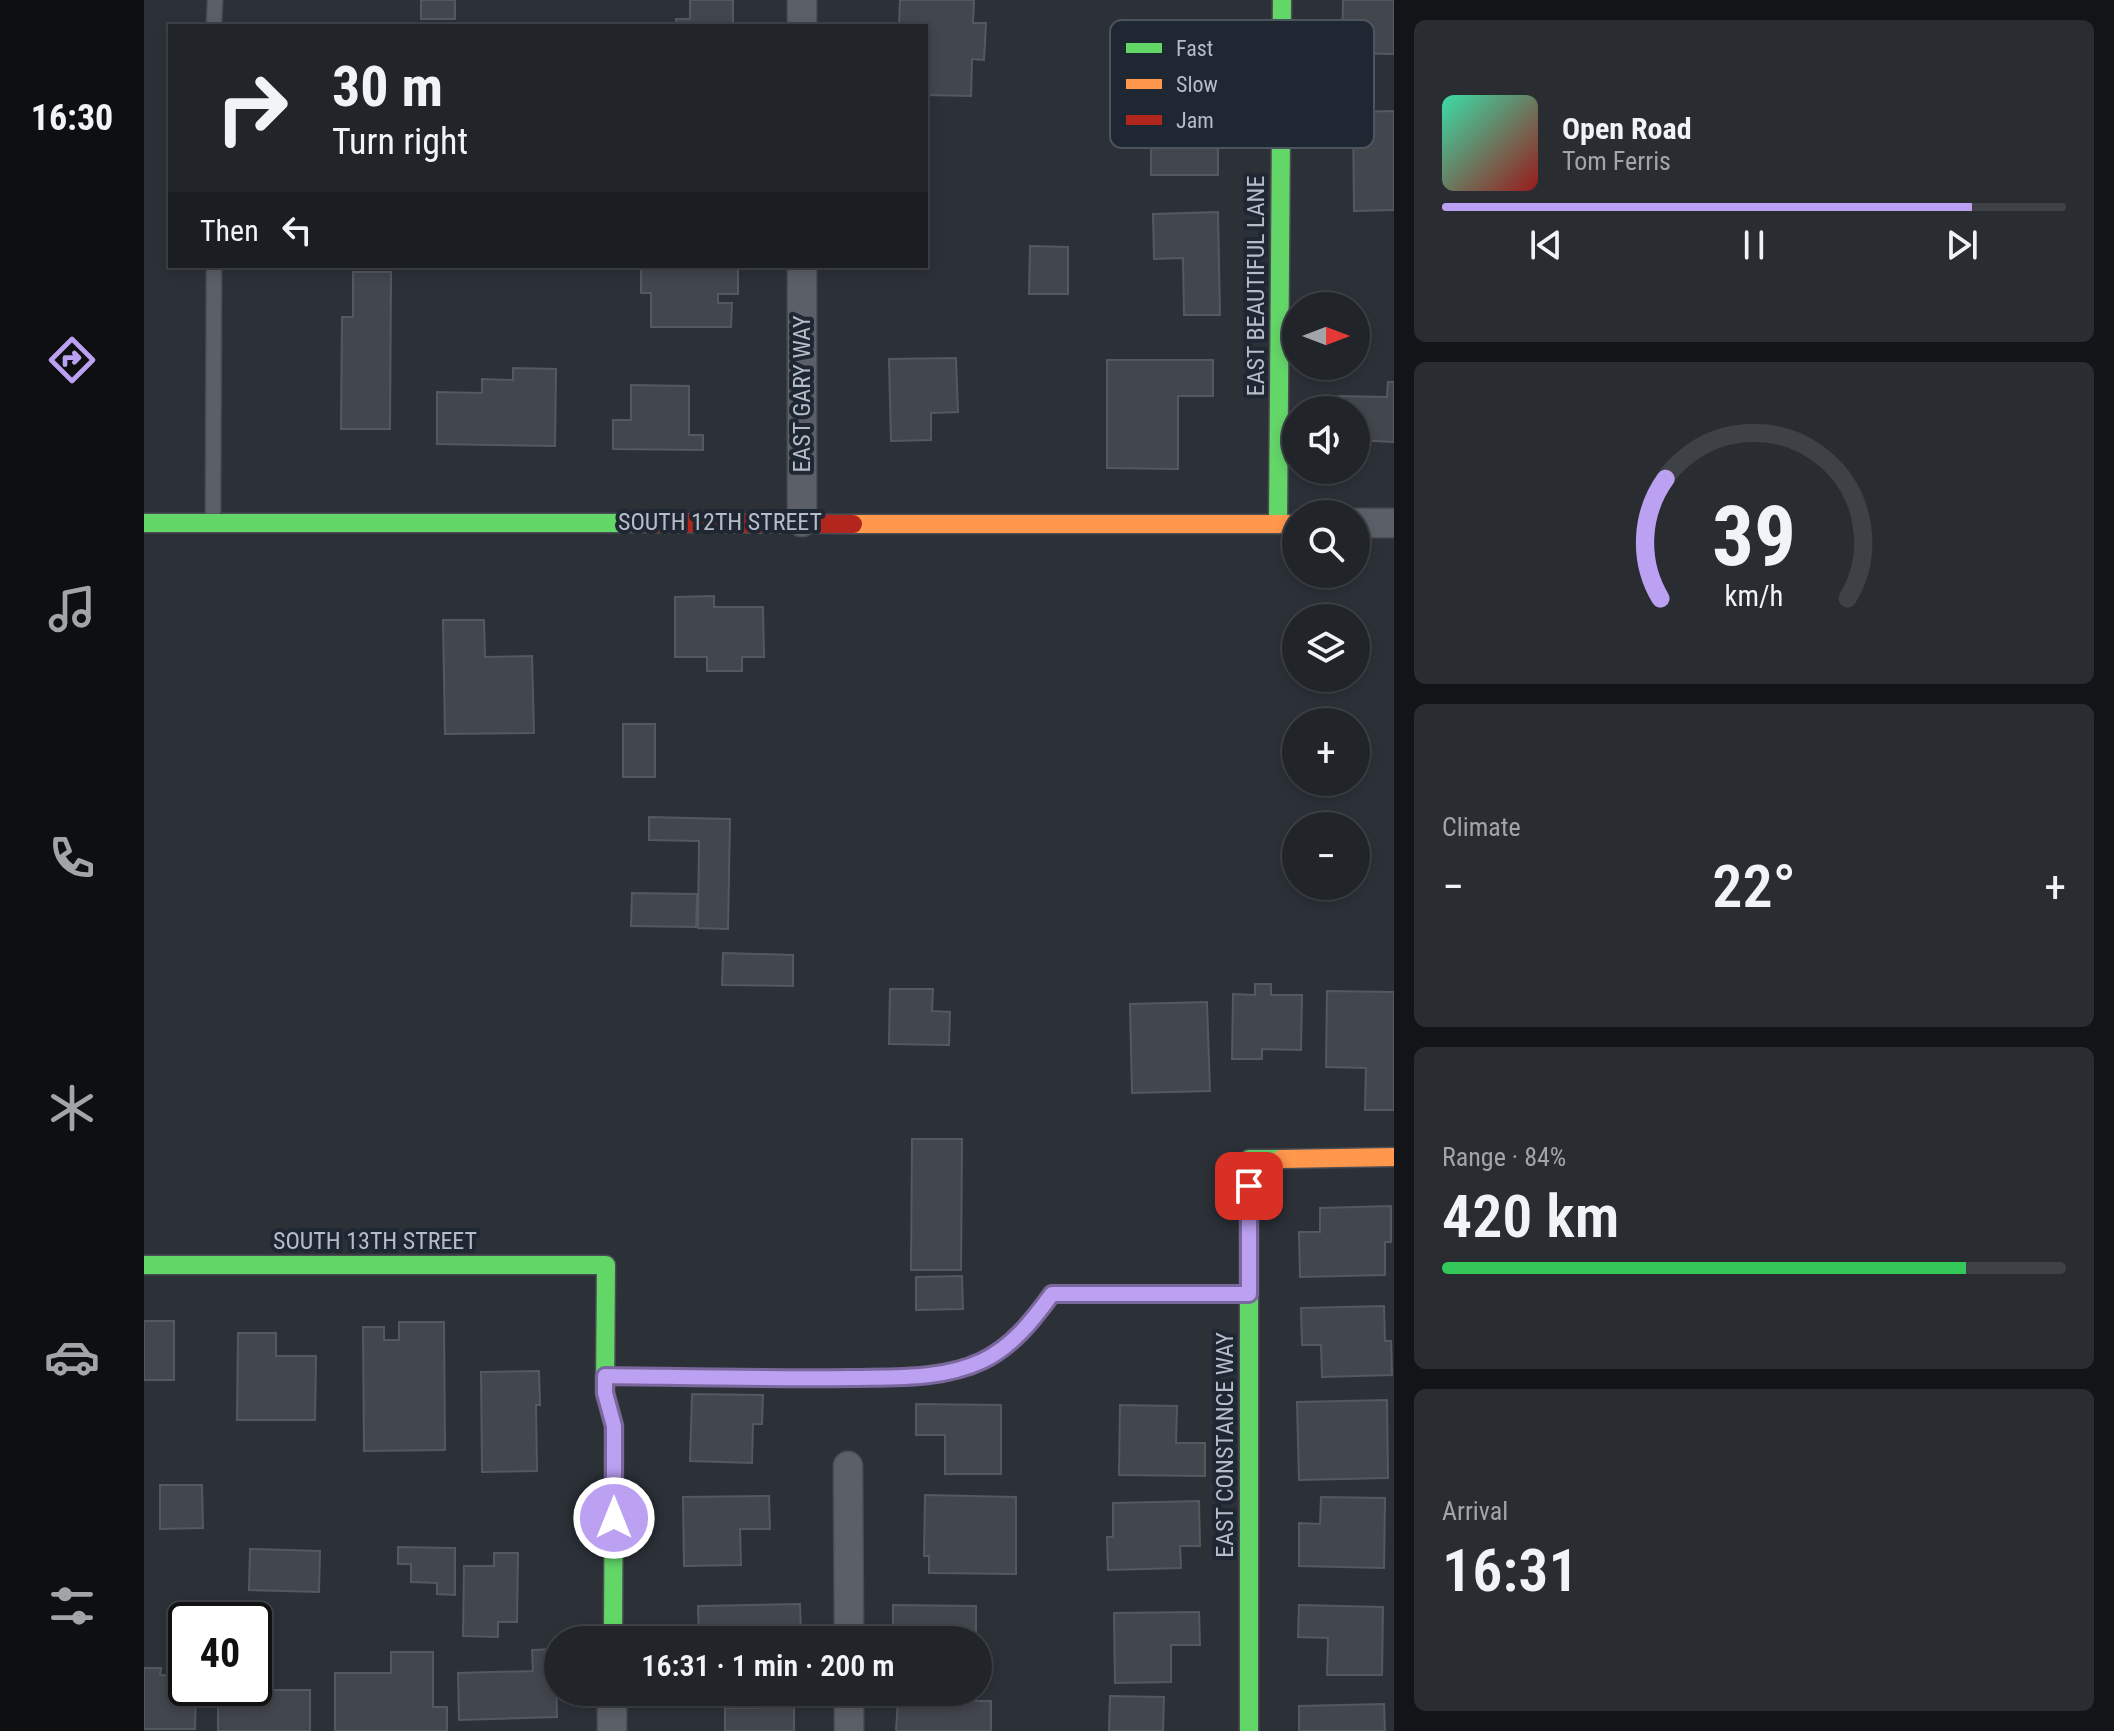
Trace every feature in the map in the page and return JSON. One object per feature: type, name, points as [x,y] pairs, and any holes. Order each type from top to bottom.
[{"type":"street","points":[[802,0],[802,24]]},
{"type":"street","name":"EAST BEAUTIFUL LANE","points":[[1282,0],[1282,20]]},
{"type":"street","name":"EAST BEAUTIFUL LANE","points":[[1283,148],[1287,500]]},
{"type":"street","name":"EAST GARY WAY","points":[[802,268],[802,522]]},
{"type":"street","name":"SOUTH 12TH STREET","points":[[144,523],[1282,524]]},
{"type":"street","points":[[1370,523],[1394,523]]},
{"type":"street","name":"EAST CONSTANCE WAY","points":[[1249,1731],[1249,1159],[1394,1157]]},
{"type":"street","name":"SOUTH 13TH STREET","points":[[144,1265],[606,1265],[605,1376]]},
{"type":"street","points":[[605,1376],[605,1393],[614,1426],[613,1626]]},
{"type":"street","points":[[848,1466],[849,1626]]},
{"type":"street","points":[[612,1706],[612,1731]]},
{"type":"street","points":[[849,1706],[849,1731]]},
{"type":"lane","points":[[214,24],[215,0]]},
{"type":"lane","points":[[213,522],[214,268]]},
{"type":"lane","points":[[605,1376],[819,1379],[952,1372],[983,1361],[1018,1336],[1052,1294],[1249,1294]]},
{"type":"building","points":[[421,0],[455,0],[455,19],[421,19]]},
{"type":"building","points":[[690,0],[733,0],[733,24],[676,24],[676,19],[690,19]]},
{"type":"building","points":[[900,0],[974,0],[973,23],[986,23],[984,60],[972,59],[971,96],[928,95],[928,24],[899,24]]},
{"type":"building","points":[[1343,0],[1394,0],[1394,54],[1374,54],[1374,20],[1343,20]]},
{"type":"building","points":[[1374,111],[1394,111],[1394,210],[1354,211],[1353,148],[1374,148]]},
{"type":"building","points":[[1151,148],[1218,148],[1218,175],[1151,175]]},
{"type":"building","points":[[1218,212],[1220,315],[1184,315],[1183,258],[1154,259],[1153,214]]},
{"type":"building","points":[[1030,246],[1068,247],[1068,294],[1029,294]]},
{"type":"building","points":[[641,268],[738,268],[738,294],[718,294],[718,303],[732,303],[731,327],[651,327],[651,293],[641,293]]},
{"type":"building","points":[[353,272],[391,272],[390,429],[341,429],[342,317],[353,317]]},
{"type":"building","points":[[956,358],[958,412],[931,413],[931,440],[891,441],[889,359]]},
{"type":"building","points":[[1107,360],[1213,360],[1213,396],[1178,396],[1178,469],[1107,468]]},
{"type":"building","points":[[513,368],[556,369],[555,446],[437,444],[437,392],[482,393],[482,379],[513,380]]},
{"type":"building","points":[[1388,382],[1394,382],[1394,442],[1370,441],[1370,397],[1387,397]]},
{"type":"building","points":[[631,385],[689,386],[689,435],[703,435],[703,450],[613,449],[613,420],[631,420]]},
{"type":"building","points":[[714,596],[714,607],[763,607],[764,657],[742,657],[742,671],[707,671],[707,657],[675,657],[675,597]]},
{"type":"building","points":[[443,620],[484,620],[485,657],[532,656],[534,733],[445,734]]},
{"type":"building","points":[[623,724],[655,724],[655,777],[623,777]]},
{"type":"building","points":[[649,817],[730,819],[728,929],[698,928],[699,841],[649,840]]},
{"type":"building","points":[[632,893],[697,894],[696,927],[631,926]]},
{"type":"building","points":[[723,953],[793,955],[793,986],[722,985]]},
{"type":"building","points":[[1255,984],[1271,984],[1271,995],[1302,995],[1301,1050],[1262,1049],[1262,1059],[1232,1059],[1233,994],[1255,995]]},
{"type":"building","points":[[890,989],[933,989],[932,1011],[950,1012],[949,1045],[889,1044]]},
{"type":"building","points":[[1327,991],[1394,992],[1394,1110],[1365,1110],[1366,1068],[1326,1067]]},
{"type":"building","points":[[1207,1002],[1210,1091],[1132,1093],[1130,1004]]},
{"type":"building","points":[[912,1139],[962,1139],[961,1270],[911,1270]]},
{"type":"building","points":[[1391,1206],[1391,1242],[1385,1242],[1385,1275],[1300,1277],[1299,1232],[1320,1232],[1320,1208]]},
{"type":"building","points":[[962,1276],[963,1309],[916,1310],[916,1277]]},
{"type":"building","points":[[1384,1306],[1385,1341],[1391,1341],[1392,1375],[1322,1377],[1321,1345],[1302,1345],[1301,1308]]},
{"type":"building","points":[[144,1321],[174,1321],[174,1380],[144,1380]]},
{"type":"building","points":[[399,1322],[444,1322],[445,1450],[364,1451],[363,1327],[384,1327],[384,1340],[399,1340]]},
{"type":"building","points":[[238,1333],[276,1333],[276,1356],[316,1356],[315,1420],[237,1420]]},
{"type":"building","points":[[539,1371],[537,1471],[482,1472],[481,1372]]},
{"type":"building","points":[[692,1394],[763,1395],[762,1424],[753,1424],[752,1463],[690,1461]]},
{"type":"building","points":[[1387,1400],[1388,1478],[1299,1480],[1297,1402]]},
{"type":"building","points":[[916,1404],[1001,1405],[1001,1474],[945,1474],[945,1435],[916,1435]]},
{"type":"building","points":[[1120,1405],[1177,1406],[1176,1443],[1205,1443],[1205,1476],[1119,1475]]},
{"type":"building","points":[[160,1485],[202,1485],[203,1528],[160,1529]]},
{"type":"building","points":[[925,1495],[1016,1497],[1016,1574],[929,1573],[929,1556],[924,1556]]},
{"type":"building","points":[[769,1496],[770,1529],[740,1529],[741,1565],[684,1566],[683,1497]]},
{"type":"building","points":[[1321,1497],[1385,1498],[1384,1568],[1299,1566],[1299,1523],[1320,1524]]},
{"type":"building","points":[[1199,1501],[1200,1546],[1180,1546],[1181,1568],[1108,1570],[1107,1537],[1113,1537],[1113,1503]]},
{"type":"building","points":[[398,1547],[455,1548],[455,1595],[437,1594],[437,1583],[411,1582],[411,1564],[398,1564]]},
{"type":"building","points":[[250,1549],[320,1551],[319,1592],[249,1590]]},
{"type":"building","points":[[494,1553],[518,1553],[517,1622],[498,1622],[498,1637],[463,1636],[464,1566],[494,1566]]},
{"type":"building","points":[[800,1604],[801,1626],[699,1626],[698,1606]]},
{"type":"building","points":[[893,1605],[976,1606],[976,1626],[893,1626]]},
{"type":"building","points":[[1299,1605],[1383,1607],[1382,1675],[1327,1675],[1328,1638],[1298,1637]]},
{"type":"building","points":[[1199,1612],[1200,1645],[1171,1645],[1171,1682],[1115,1683],[1114,1613]]},
{"type":"building","points":[[544,1649],[544,1706],[557,1706],[557,1717],[459,1720],[458,1673],[533,1671],[532,1650]]},
{"type":"building","points":[[391,1652],[433,1652],[433,1707],[447,1707],[447,1731],[335,1731],[335,1673],[391,1673]]},
{"type":"building","points":[[144,1668],[161,1668],[160,1675],[168,1675],[168,1706],[196,1706],[195,1729],[144,1729]]},
{"type":"building","points":[[272,1690],[310,1690],[310,1731],[218,1731],[218,1706],[272,1706]]},
{"type":"building","points":[[1110,1696],[1164,1697],[1163,1731],[1109,1731]]},
{"type":"building","points":[[1384,1704],[1385,1731],[1299,1731],[1299,1706]]},
{"type":"building","points":[[898,1706],[991,1706],[991,1731],[896,1731]]},
{"type":"building","points":[[794,1707],[794,1731],[725,1731],[725,1708]]},
{"type":"traffic: fast","points":[[1282,0],[1282,20]]},
{"type":"traffic: fast","points":[[1278,524],[1281,148]]},
{"type":"traffic: fast","points":[[144,523],[634,523]]},
{"type":"traffic: fast","points":[[1249,1731],[1249,1159],[1281,1159]]},
{"type":"traffic: fast","points":[[144,1265],[606,1265],[605,1393],[614,1426],[613,1626]]},
{"type":"traffic: slow","points":[[853,524],[1282,524]]},
{"type":"traffic: slow","points":[[1281,1159],[1394,1157]]},
{"type":"traffic: jam","points":[[634,523],[853,524]]},
{"type":"route","points":[[614,1518],[614,1426],[605,1393],[605,1376],[819,1379],[952,1372],[983,1361],[1018,1336],[1052,1294],[1249,1294],[1249,1186]]}]
